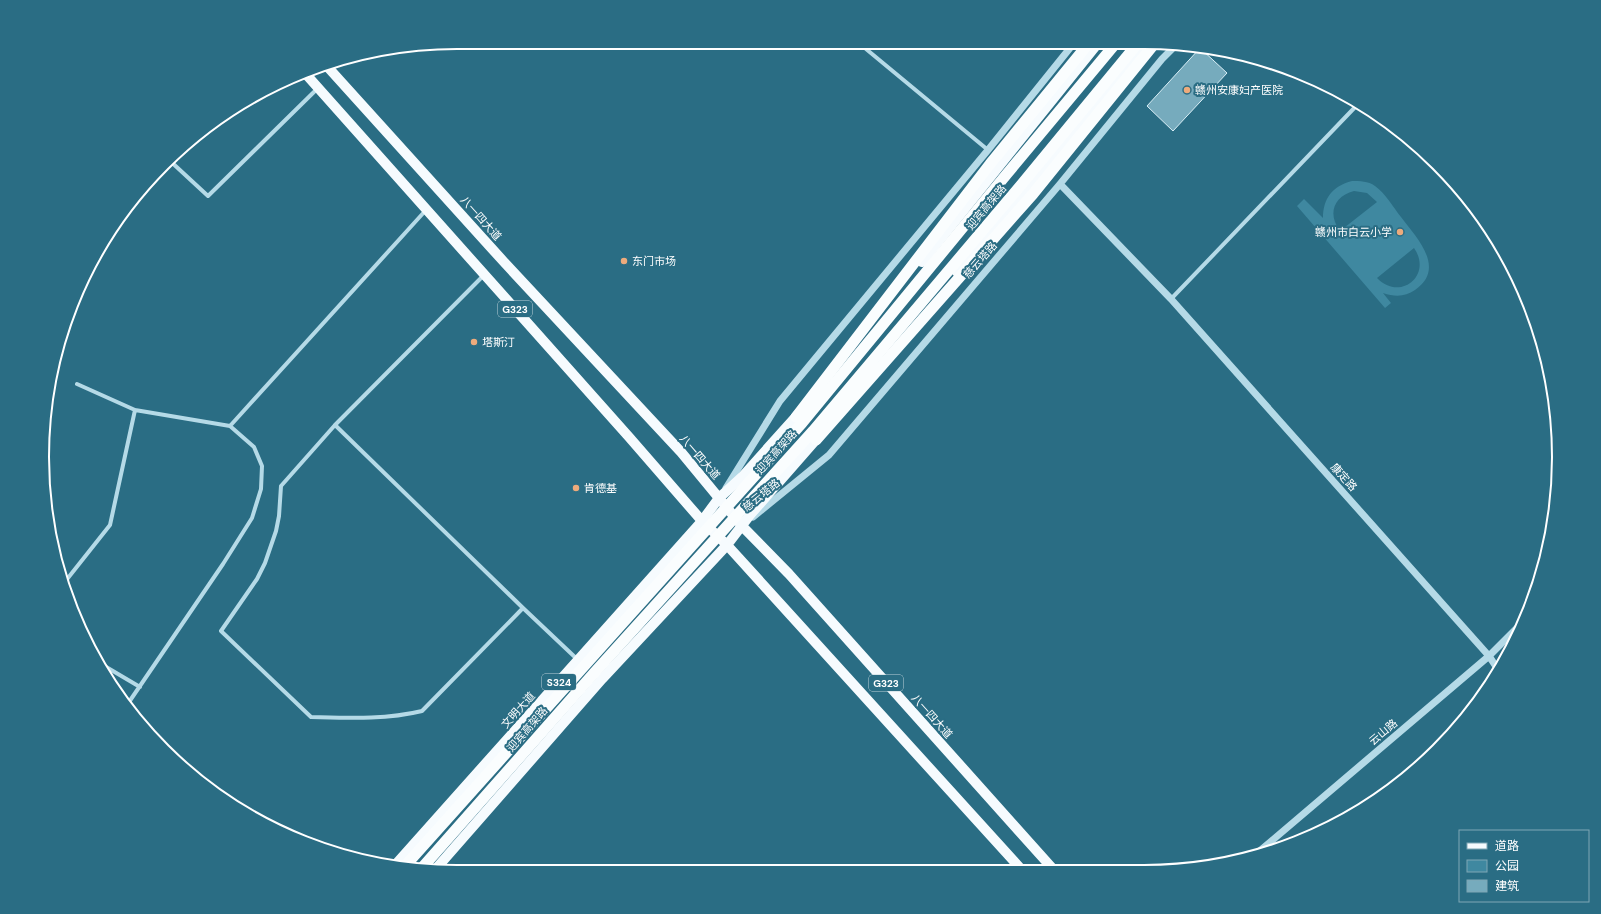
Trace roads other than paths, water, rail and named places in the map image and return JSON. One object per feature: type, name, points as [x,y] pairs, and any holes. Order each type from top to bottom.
[{"type":"highway","points":[[796,416],[990,164],[1083,49]]},
{"type":"highway","name":"迎宾高架路","points":[[408,862],[802,422],[1111,49]]},
{"type":"highway","name":"迎宾高架路","points":[[426,864],[595,672],[813,431],[1021,185],[1133,49]]},
{"type":"highway","points":[[816,440],[1033,194],[1150,49]]},
{"type":"main road","points":[[719,498],[742,477],[796,416],[1093,49]]},
{"type":"main road","name":"慈云塔路","points":[[742,526],[816,440],[1143,49]]},
{"type":"main road","name":"八一四大道","points":[[330,70],[504,262],[681,452],[742,526],[788,574],[1049,865]]},
{"type":"main road","name":"G323","points":[[309,77],[702,521],[727,545],[1017,865]]},
{"type":"main road","name":"文明大道","points":[[399,861],[702,521],[719,498]]},
{"type":"main road","name":"S324","points":[[440,864],[602,678],[727,545],[742,526]]},
{"type":"street","points":[[866,49],[988,150]]},
{"type":"street","points":[[719,498],[780,401],[988,150],[1069,49]]},
{"type":"street","name":"慈云塔路","points":[[742,526],[829,455],[1060,184],[1171,50]]},
{"type":"street","points":[[174,164],[208,196],[318,87]]},
{"type":"street","points":[[1171,299],[1354,108]]},
{"type":"street","name":"康定路","points":[[1060,184],[1171,299],[1495,664]]},
{"type":"street","points":[[230,426],[426,209]]},
{"type":"street","points":[[484,275],[335,425],[281,486],[281,501],[276,531],[265,563],[221,631],[311,717],[379,718],[406,715],[422,711],[522,608]]},
{"type":"street","points":[[77,384],[134,410],[230,426],[254,447],[262,466],[262,489],[252,518],[224,564],[130,701]]},
{"type":"street","points":[[68,578],[110,525],[134,410]]},
{"type":"street","points":[[335,425],[522,608],[579,660]]},
{"type":"street","name":"云山路","points":[[1266,846],[1489,656],[1512,633]]},
{"type":"street","points":[[108,668],[140,687]]},
{"type":"place","name":"赣州安康妇产医院","points":[[1187,90]]},
{"type":"place","name":"赣州市白云小学","points":[[1400,232]]},
{"type":"place","name":"东门市场","points":[[624,261]]},
{"type":"place","name":"塔斯汀","points":[[474,342]]},
{"type":"place","name":"肯德基","points":[[576,488]]}]
